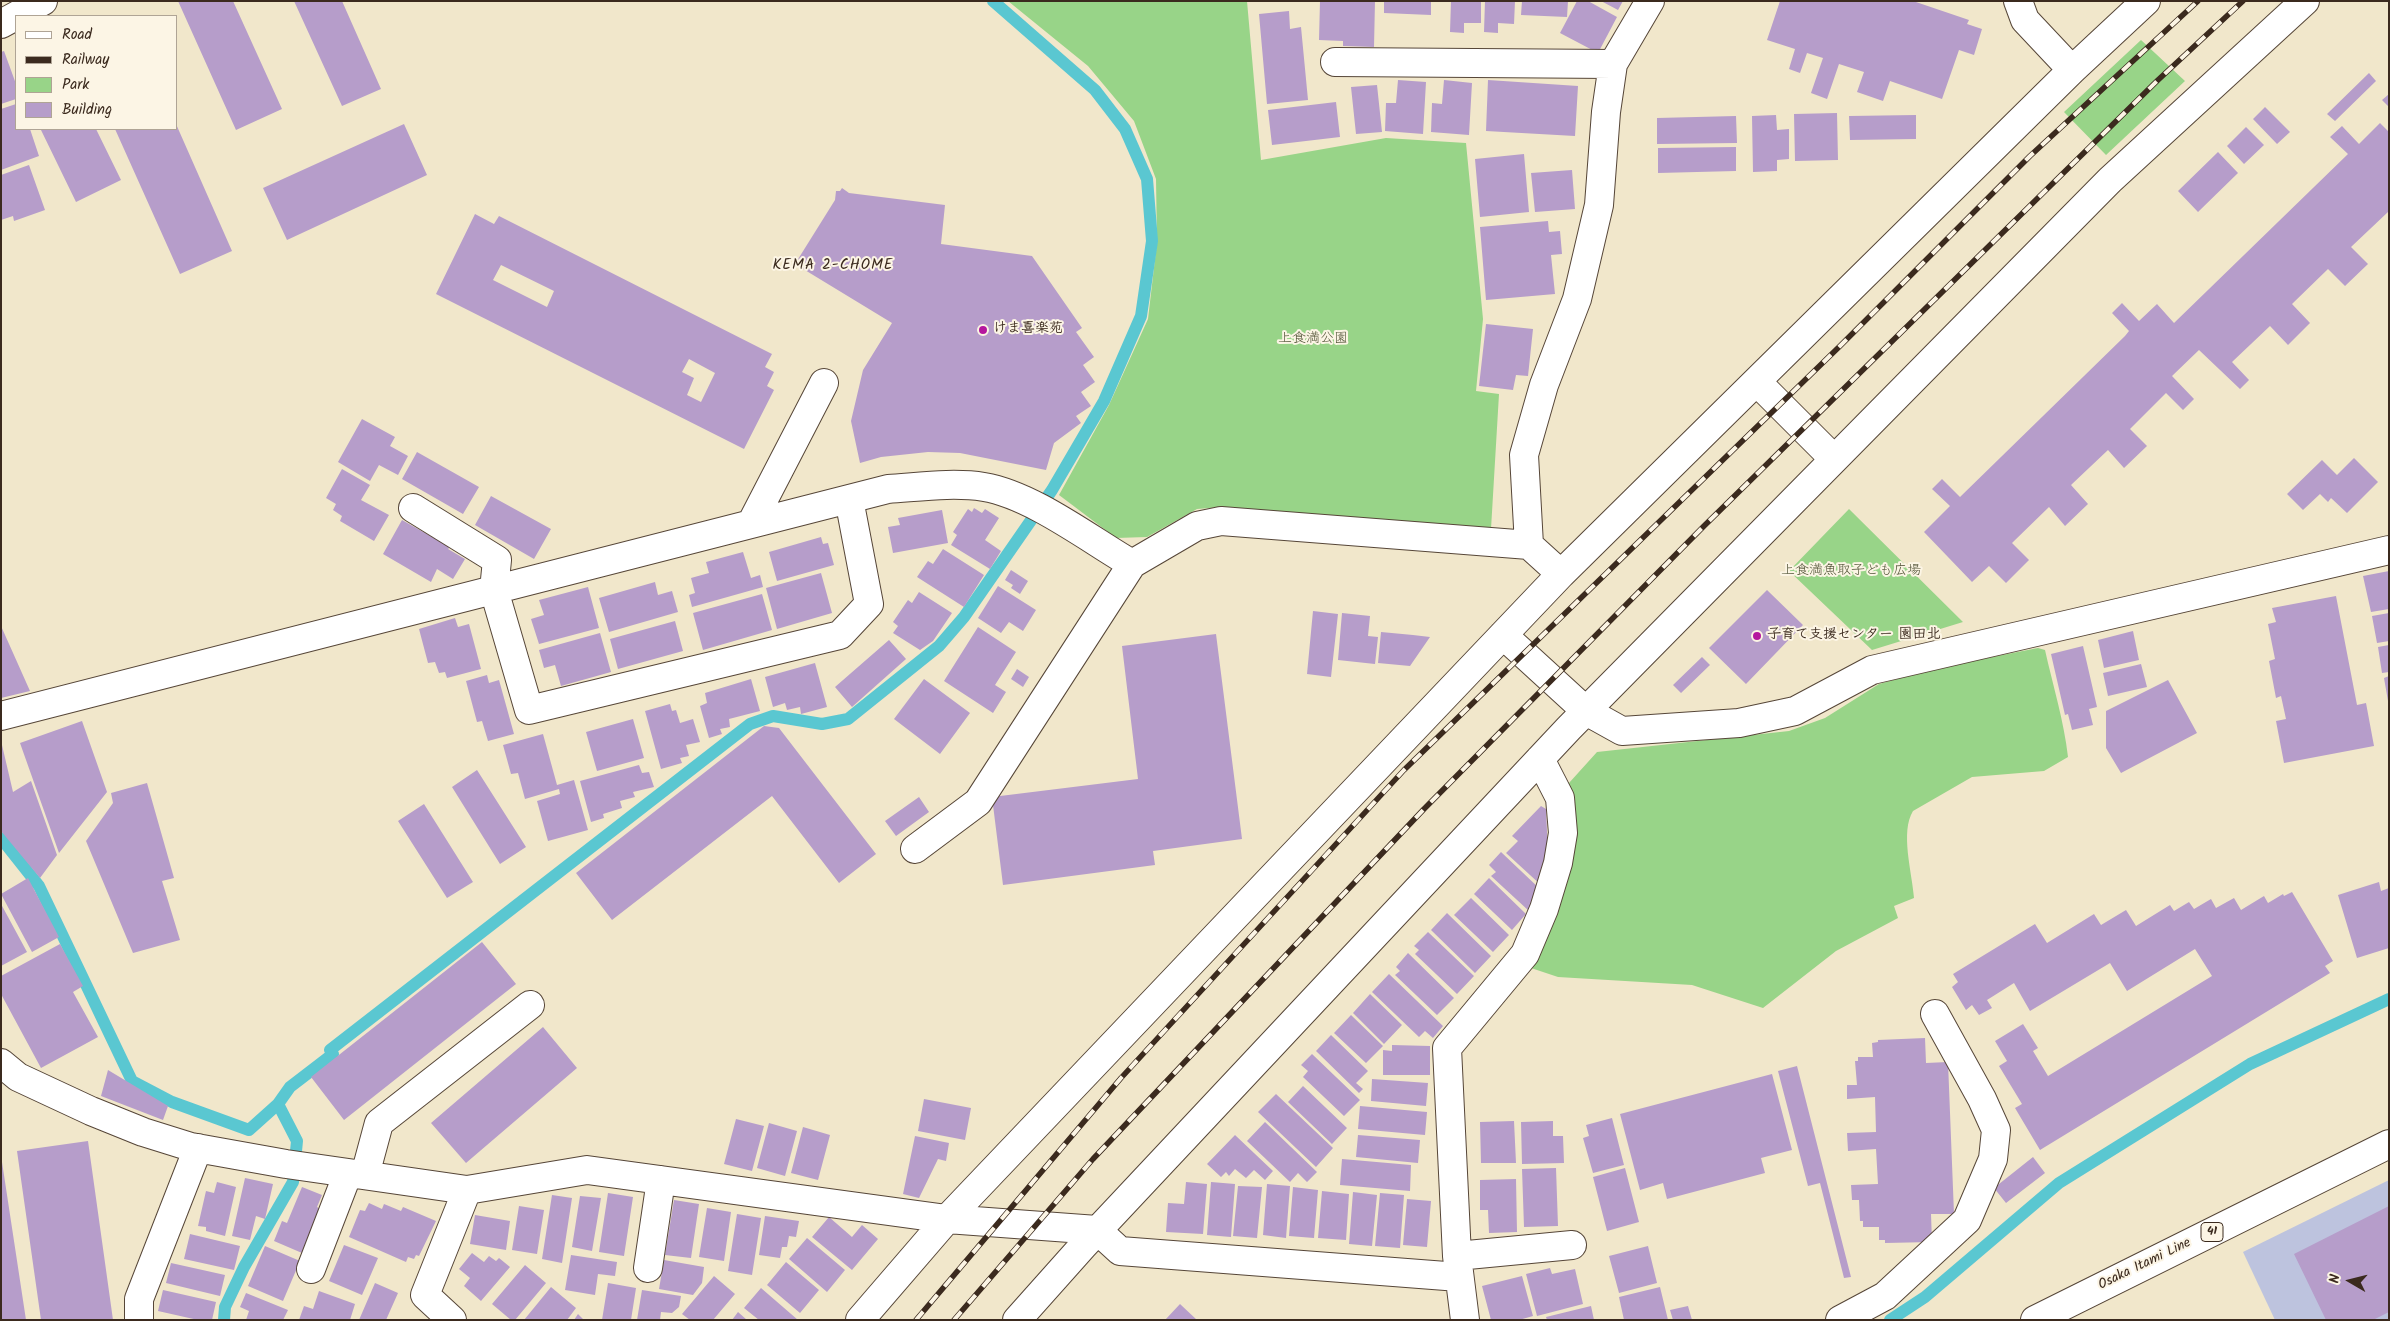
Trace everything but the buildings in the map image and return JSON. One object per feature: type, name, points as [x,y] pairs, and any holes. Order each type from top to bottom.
[{"type":"street","points":[[17,15],[43,1]]},
{"type":"street","points":[[1529,545],[1524,454],[1544,386],[1577,299],[1582,280],[1599,205],[1606,112],[1613,64],[1650,1]]},
{"type":"street","points":[[2018,1],[2024,20],[2072,70]]},
{"type":"street","points":[[860,1320],[948,1219],[1561,574],[2072,70],[2146,1]]},
{"type":"street","points":[[1017,1320],[1097,1230],[1540,759],[2110,180],[2305,1]]},
{"type":"street","points":[[1,24],[15,16]]},
{"type":"street","points":[[1336,62],[1613,64]]},
{"type":"street","points":[[1757,382],[1834,459]]},
{"type":"street","points":[[750,524],[824,383]]},
{"type":"street","points":[[1,716],[888,489],[946,486],[983,487],[1021,497],[1132,564]]},
{"type":"street","points":[[413,508],[497,560],[494,590],[530,710],[840,635],[869,604],[849,499]]},
{"type":"street","points":[[915,849],[978,802],[1132,564],[1197,526],[1221,521],[1529,545],[1561,574]]},
{"type":"street","points":[[1503,635],[1586,712],[1622,732],[1739,723],[1795,711],[1872,670],[2389,550]]},
{"type":"street","points":[[1465,1320],[1458,1266],[1446,1048],[1525,954],[1544,909],[1558,863],[1563,833],[1560,798],[1540,759]]},
{"type":"street","points":[[311,1269],[379,1123],[530,1005]]},
{"type":"street","points":[[1840,1320],[1885,1296],[1966,1220],[1993,1159],[1996,1130],[1982,1099],[1935,1014]]},
{"type":"street","points":[[1,1063],[18,1077],[91,1111],[143,1132],[198,1148],[286,1164],[467,1190],[587,1170],[948,1219],[1097,1230],[1120,1251],[1458,1266],[1572,1245]]},
{"type":"street","name":"Osaka Itami Line","points":[[2035,1320],[2389,1144]]},
{"type":"street","points":[[139,1320],[139,1299],[198,1148]]},
{"type":"street","points":[[648,1268],[661,1180]]},
{"type":"street","points":[[452,1320],[424,1295],[467,1190]]},
{"type":"shaded area","points":[[2389,1180],[2389,1320],[2275,1320],[2243,1252]]},
{"type":"green space","name":"上食満公園","points":[[1008,1],[1247,1],[1261,160],[1386,138],[1466,143],[1483,319],[1476,391],[1499,394],[1491,529],[1222,507],[1197,509],[1147,537],[1116,538],[1059,495],[1109,405],[1148,319],[1157,242],[1156,179],[1134,121],[1088,66]]},
{"type":"green space","points":[[2141,40],[2185,81],[2106,155],[2064,112]]},
{"type":"green space","name":"上食満魚取子ども広場","points":[[1849,509],[1963,622],[1872,650],[1789,571]]},
{"type":"green space","points":[[2038,648],[2045,650],[2061,717],[2068,757],[2044,771],[1972,777],[1913,811],[1907,830],[1907,841],[1914,898],[1894,906],[1898,918],[1836,951],[1763,1008],[1692,985],[1558,977],[1528,967],[1571,838],[1569,783],[1597,752],[1789,731],[1825,718],[1879,684],[1936,668]]},
{"type":"waterway","points":[[1,838],[39,886],[132,1081],[172,1102],[249,1130],[278,1104],[290,1087],[333,1054],[330,1050],[750,724],[773,716],[822,724],[848,719],[939,646],[964,617],[1052,490],[1104,401],[1141,316],[1152,241],[1147,179],[1125,129],[1095,90],[993,1]]},
{"type":"waterway","points":[[1890,1320],[1925,1297],[2059,1183],[2250,1064],[2389,999]]},
{"type":"waterway","points":[[224,1320],[225,1307],[244,1267],[293,1182],[297,1141],[278,1104]]},
{"type":"railway","points":[[916,1320],[1121,1078],[1404,770],[1840,346],[2030,156],[2198,1]]},
{"type":"railway","points":[[954,1320],[1093,1159],[1424,809],[1704,526],[2158,80],[2243,1]]},
{"type":"place","name":"けま喜楽苑","points":[[983,330]]},
{"type":"place","name":"子育て支援センター 園田北","points":[[1757,636]]},
{"type":"district","name":"KEMA 2-CHOME","points":[[833,266]]}]
